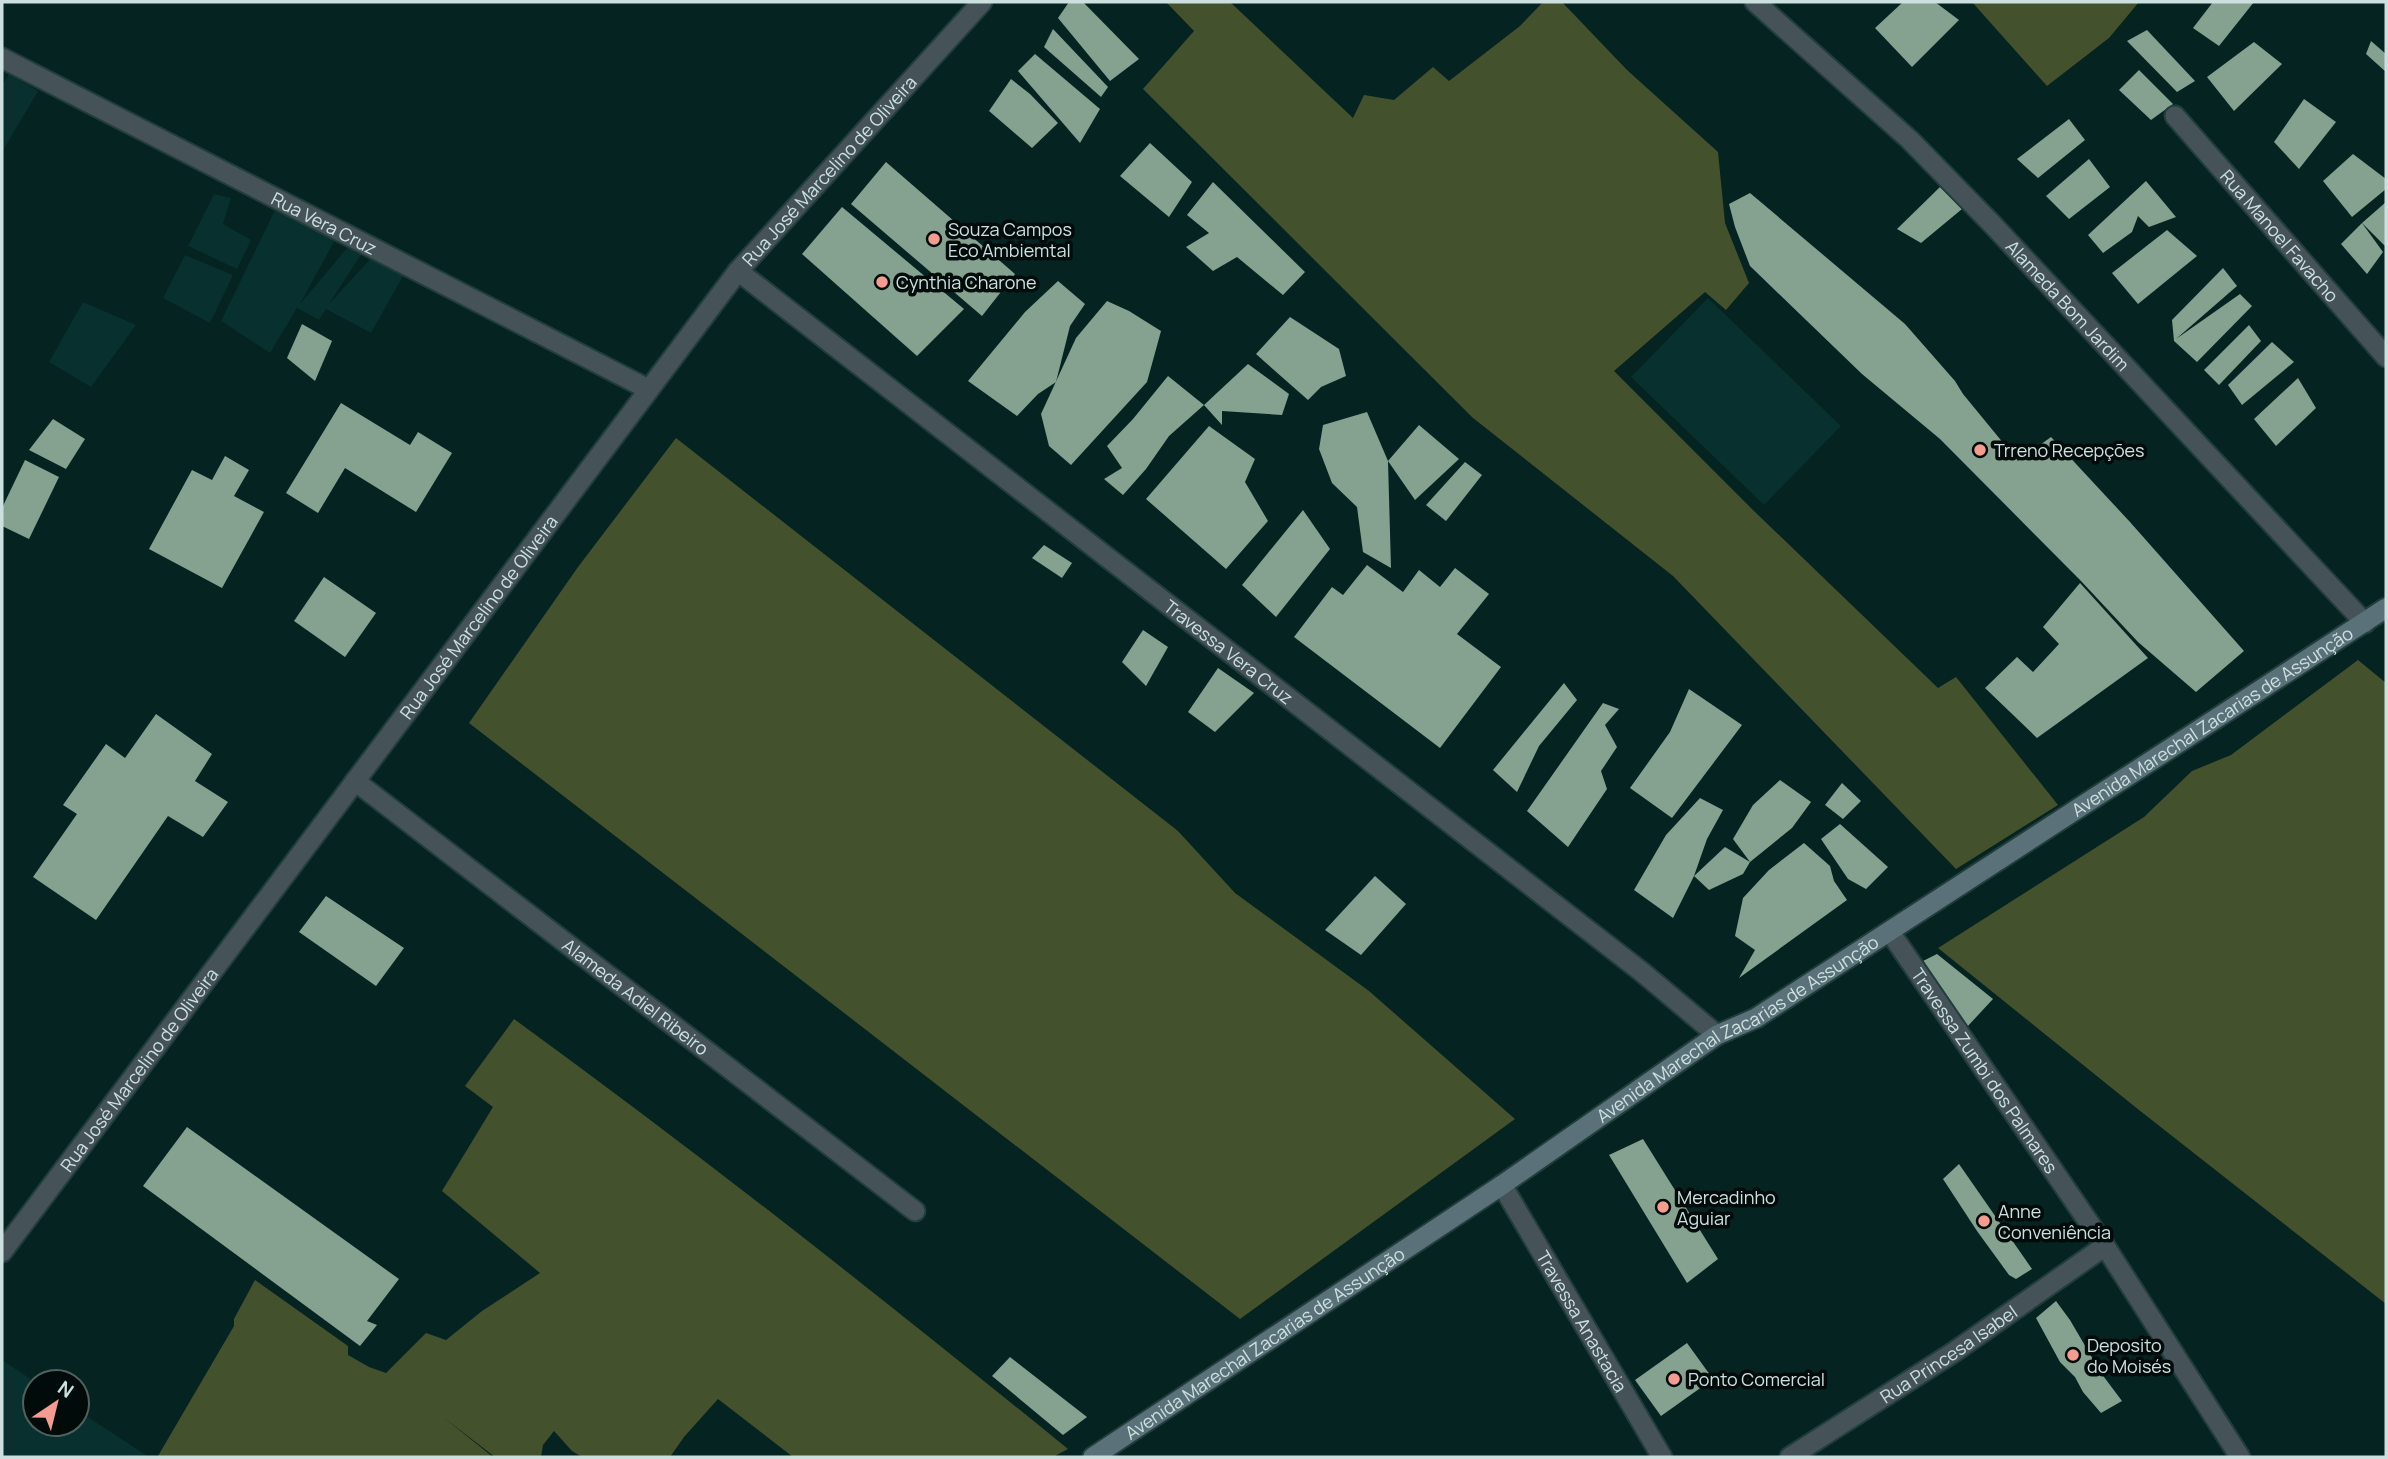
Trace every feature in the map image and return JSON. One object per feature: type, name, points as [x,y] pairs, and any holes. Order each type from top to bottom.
[{"type":"main road","name":"Avenida Marechal Zacarias de Assunção","points":[[1093,1457],[1502,1185],[1717,1035],[1756,1018],[2386,608]]},
{"type":"street","name":"Rua José Marcelino de Oliveira","points":[[2,1252],[738,271],[982,2]]},
{"type":"street","name":"Alameda Bom Jardim","points":[[1755,2],[1910,140],[1993,225],[2365,623]]},
{"type":"street","name":"Rua Vera Cruz","points":[[2,58],[648,389]]},
{"type":"street","name":"Rua Manoel Favacho","points":[[2175,116],[2386,357]]},
{"type":"street","name":"Travessa Vera Cruz","points":[[738,271],[1642,971],[1717,1035]]},
{"type":"street","name":"Alameda Adiel Ribeiro","points":[[355,781],[915,1211]]},
{"type":"street","name":"Travessa Zumbi dos Palmares","points":[[1890,932],[2105,1246],[2240,1457]]},
{"type":"street","name":"Travessa Anastacia","points":[[1502,1185],[1662,1457]]},
{"type":"street","name":"Rua Princesa Isabel","points":[[1790,1457],[1954,1352],[2105,1246]]},
{"type":"shaded area","points":[[9,74],[38,91],[2,152],[2,86]]},
{"type":"shaded area","points":[[214,194],[231,198],[223,224],[251,240],[237,269],[188,246]]},
{"type":"shaded area","points":[[277,206],[281,211],[335,240],[300,304],[353,241],[364,250],[329,304],[371,258],[403,276],[371,333],[326,309],[319,320],[297,308],[270,353],[221,321]]},
{"type":"shaded area","points":[[185,255],[233,275],[210,323],[163,298]]},
{"type":"shaded area","points":[[1708,298],[1841,426],[1764,505],[1631,377]]},
{"type":"shaded area","points":[[83,302],[136,325],[91,387],[49,362]]},
{"type":"shaded area","points":[[2,1360],[21,1373],[21,1438],[91,1438],[91,1419],[149,1457],[2,1457]]},
{"type":"green space","points":[[1166,2],[1230,2],[1353,118],[1364,95],[1394,100],[1433,67],[1449,81],[1520,26],[1543,2],[1562,2],[1627,70],[1718,152],[1725,223],[1749,283],[1726,310],[1705,292],[1614,371],[1755,512],[1938,688],[1956,677],[2058,805],[1956,869],[1673,576],[1473,418],[1143,89],[1194,31]]},
{"type":"green space","points":[[1972,2],[2139,2],[2109,38],[2047,86]]},
{"type":"green space","points":[[676,438],[1178,831],[1235,893],[1369,991],[1515,1119],[1240,1319],[469,723],[578,567]]},
{"type":"green space","points":[[2358,660],[2386,683],[2386,1304],[1938,948],[2144,817],[2192,771],[2231,755]]},
{"type":"green space","points":[[514,1019],[794,1230],[1068,1449],[1053,1457],[793,1457],[718,1399],[670,1457],[582,1457],[572,1451],[554,1431],[543,1445],[541,1457],[495,1457],[443,1417],[493,1457],[158,1456],[234,1326],[234,1319],[255,1280],[348,1346],[348,1355],[386,1373],[426,1333],[446,1340],[482,1311],[540,1273],[442,1191],[493,1107],[465,1086]]},
{"type":"building","points":[[1069,2],[1083,2],[1139,59],[1110,81],[1058,18]]},
{"type":"building","points":[[1903,2],[1935,2],[1959,20],[1912,67],[1875,28]]},
{"type":"building","points":[[2213,2],[2254,2],[2219,46],[2193,28]]},
{"type":"building","points":[[1053,29],[1108,87],[1101,97],[1044,47]]},
{"type":"building","points":[[2147,30],[2195,81],[2177,92],[2127,41]]},
{"type":"building","points":[[2371,41],[2386,54],[2386,72],[2366,54]]},
{"type":"building","points":[[2254,42],[2282,64],[2234,111],[2207,77]]},
{"type":"building","points":[[1035,54],[1100,109],[1080,143],[1018,71]]},
{"type":"building","points":[[2139,70],[2173,104],[2151,120],[2119,90]]},
{"type":"building","points":[[1011,79],[1058,123],[1032,148],[989,111]]},
{"type":"building","points":[[2304,99],[2336,122],[2299,169],[2274,142]]},
{"type":"building","points":[[2069,119],[2085,140],[2038,178],[2017,159]]},
{"type":"building","points":[[1150,143],[1192,182],[1169,217],[1120,176]]},
{"type":"building","points":[[2353,154],[2386,179],[2386,189],[2352,217],[2323,181]]},
{"type":"building","points":[[2089,159],[2110,187],[2069,219],[2046,196]]},
{"type":"building","name":"Souza Campos Eco Ambiemtal","points":[[886,162],[1015,274],[982,316],[851,204]]},
{"type":"building","points":[[2146,181],[2176,217],[2149,227],[2138,216],[2132,232],[2103,253],[2088,235]]},
{"type":"building","points":[[1213,182],[1305,272],[1283,295],[1237,257],[1213,271],[1186,247],[1209,233],[1187,215]]},
{"type":"building","points":[[1940,187],[1962,209],[1921,243],[1897,229]]},
{"type":"building","name":"Trreno Recepções","points":[[1750,193],[1905,324],[1955,381],[2018,461],[2051,437],[2244,651],[2196,692],[2138,642],[1940,439],[1862,374],[1750,266],[1729,204]]},
{"type":"building","points":[[2386,202],[2386,247],[2362,223]]},
{"type":"building","name":"Cynthia Charone","points":[[842,207],[964,309],[917,356],[802,254]]},
{"type":"building","points":[[2362,223],[2383,252],[2367,274],[2341,244]]},
{"type":"building","points":[[2167,230],[2197,256],[2138,304],[2112,273]]},
{"type":"building","points":[[2223,268],[2237,286],[2176,339],[2240,294],[2252,306],[2197,362],[2174,341],[2172,320]]},
{"type":"building","points":[[1058,281],[1085,304],[1070,326],[1056,382],[1038,394],[1017,416],[968,381],[1025,312]]},
{"type":"building","points":[[1107,301],[1161,331],[1147,382],[1071,465],[1049,446],[1041,414],[1076,338]]},
{"type":"building","points":[[1290,317],[1339,349],[1346,376],[1321,387],[1308,400],[1256,354]]},
{"type":"building","points":[[302,324],[332,341],[315,381],[287,358]]},
{"type":"building","points":[[2249,325],[2261,341],[2219,385],[2204,370]]},
{"type":"building","points":[[2272,342],[2294,362],[2242,405],[2228,385]]},
{"type":"building","points":[[1248,364],[1289,394],[1282,415],[1222,411],[1222,425],[1204,405]]},
{"type":"building","points":[[1168,376],[1204,405],[1169,436],[1146,469],[1123,495],[1104,479],[1122,468],[1107,446]]},
{"type":"building","points":[[2298,378],[2316,408],[2276,446],[2254,419]]},
{"type":"building","points":[[341,403],[410,445],[418,432],[452,453],[416,512],[345,468],[318,513],[286,493]]},
{"type":"building","points":[[1367,412],[1388,461],[1391,568],[1363,552],[1357,507],[1332,483],[1319,449],[1323,425]]},
{"type":"building","points":[[53,419],[85,439],[66,469],[29,450]]},
{"type":"building","points":[[1419,425],[1459,459],[1415,500],[1388,461]]},
{"type":"building","points":[[1209,426],[1255,459],[1245,482],[1268,521],[1226,569],[1146,499]]},
{"type":"building","points":[[225,456],[249,470],[234,496],[264,512],[222,588],[149,549],[192,470],[212,480]]},
{"type":"building","points":[[25,460],[59,477],[29,539],[2,526],[2,508]]},
{"type":"building","points":[[1465,462],[1482,475],[1446,521],[1426,505]]},
{"type":"building","points":[[1303,510],[1330,549],[1276,617],[1242,585]]},
{"type":"building","points":[[1044,545],[1072,563],[1062,578],[1032,558]]},
{"type":"building","points":[[1367,565],[1403,592],[1419,570],[1440,587],[1455,568],[1489,594],[1457,634],[1501,667],[1440,748],[1294,637],[1332,587],[1343,595]]},
{"type":"building","points":[[324,577],[376,613],[345,657],[294,621]]},
{"type":"building","points":[[2080,583],[2148,658],[2037,738],[1985,688],[2017,657],[2033,672],[2059,644],[2043,627]]},
{"type":"building","points":[[1143,630],[1168,647],[1146,686],[1122,662]]},
{"type":"building","points":[[1218,668],[1254,693],[1215,732],[1188,712]]},
{"type":"building","points":[[1564,683],[1577,700],[1539,746],[1517,792],[1493,770]]},
{"type":"building","points":[[1689,689],[1742,725],[1672,818],[1630,788],[1670,732]]},
{"type":"building","points":[[1603,703],[1619,709],[1605,725],[1617,747],[1601,771],[1607,789],[1568,847],[1527,811]]},
{"type":"building","points":[[156,714],[212,754],[195,781],[228,802],[203,837],[168,816],[96,920],[33,877],[77,814],[63,805],[106,744],[125,758]]},
{"type":"building","points":[[1780,780],[1811,802],[1792,828],[1750,862],[1733,839],[1753,805]]},
{"type":"building","points":[[1842,783],[1861,801],[1843,819],[1825,805]]},
{"type":"building","points":[[1700,798],[1723,810],[1707,839],[1694,876],[1673,918],[1634,890],[1666,835]]},
{"type":"building","points":[[1840,824],[1888,867],[1866,889],[1848,879],[1821,839]]},
{"type":"building","points":[[1804,843],[1830,866],[1834,881],[1847,900],[1739,978],[1755,950],[1735,936],[1743,898],[1769,870]]},
{"type":"building","points":[[1725,847],[1750,862],[1743,874],[1709,890],[1694,876]]},
{"type":"building","points":[[1375,876],[1406,904],[1361,955],[1325,930]]},
{"type":"building","points":[[326,896],[404,948],[376,986],[299,932]]},
{"type":"building","points":[[1937,954],[1993,999],[1967,1027],[1923,961]]},
{"type":"building","points":[[187,1127],[399,1279],[367,1321],[377,1325],[360,1346],[143,1186]]},
{"type":"building","name":"Mercadinho Aguiar","points":[[1643,1139],[1718,1259],[1687,1283],[1609,1155]]},
{"type":"building","name":"Anne Conveniência","points":[[1959,1164],[2032,1269],[2016,1279],[2009,1275],[1943,1179]]},
{"type":"building","name":"Deposito do Moisés","points":[[2056,1301],[2101,1373],[2122,1401],[2101,1413],[2083,1392],[2075,1377],[2060,1362],[2036,1318]]},
{"type":"building","name":"Ponto Comercial","points":[[1687,1343],[1713,1379],[1661,1416],[1635,1380]]},
{"type":"building","points":[[1010,1357],[1087,1417],[1063,1435],[992,1376]]},
{"type":"place","name":"Souza Campos Eco Ambiemtal","points":[[934,239]]},
{"type":"place","name":"Cynthia Charone","points":[[882,282]]},
{"type":"place","name":"Trreno Recepções","points":[[1980,450]]},
{"type":"place","name":"Mercadinho Aguiar","points":[[1663,1207]]},
{"type":"place","name":"Anne Conveniência","points":[[1984,1221]]},
{"type":"place","name":"Deposito do Moisés","points":[[2073,1355]]},
{"type":"place","name":"Ponto Comercial","points":[[1674,1379]]}]
